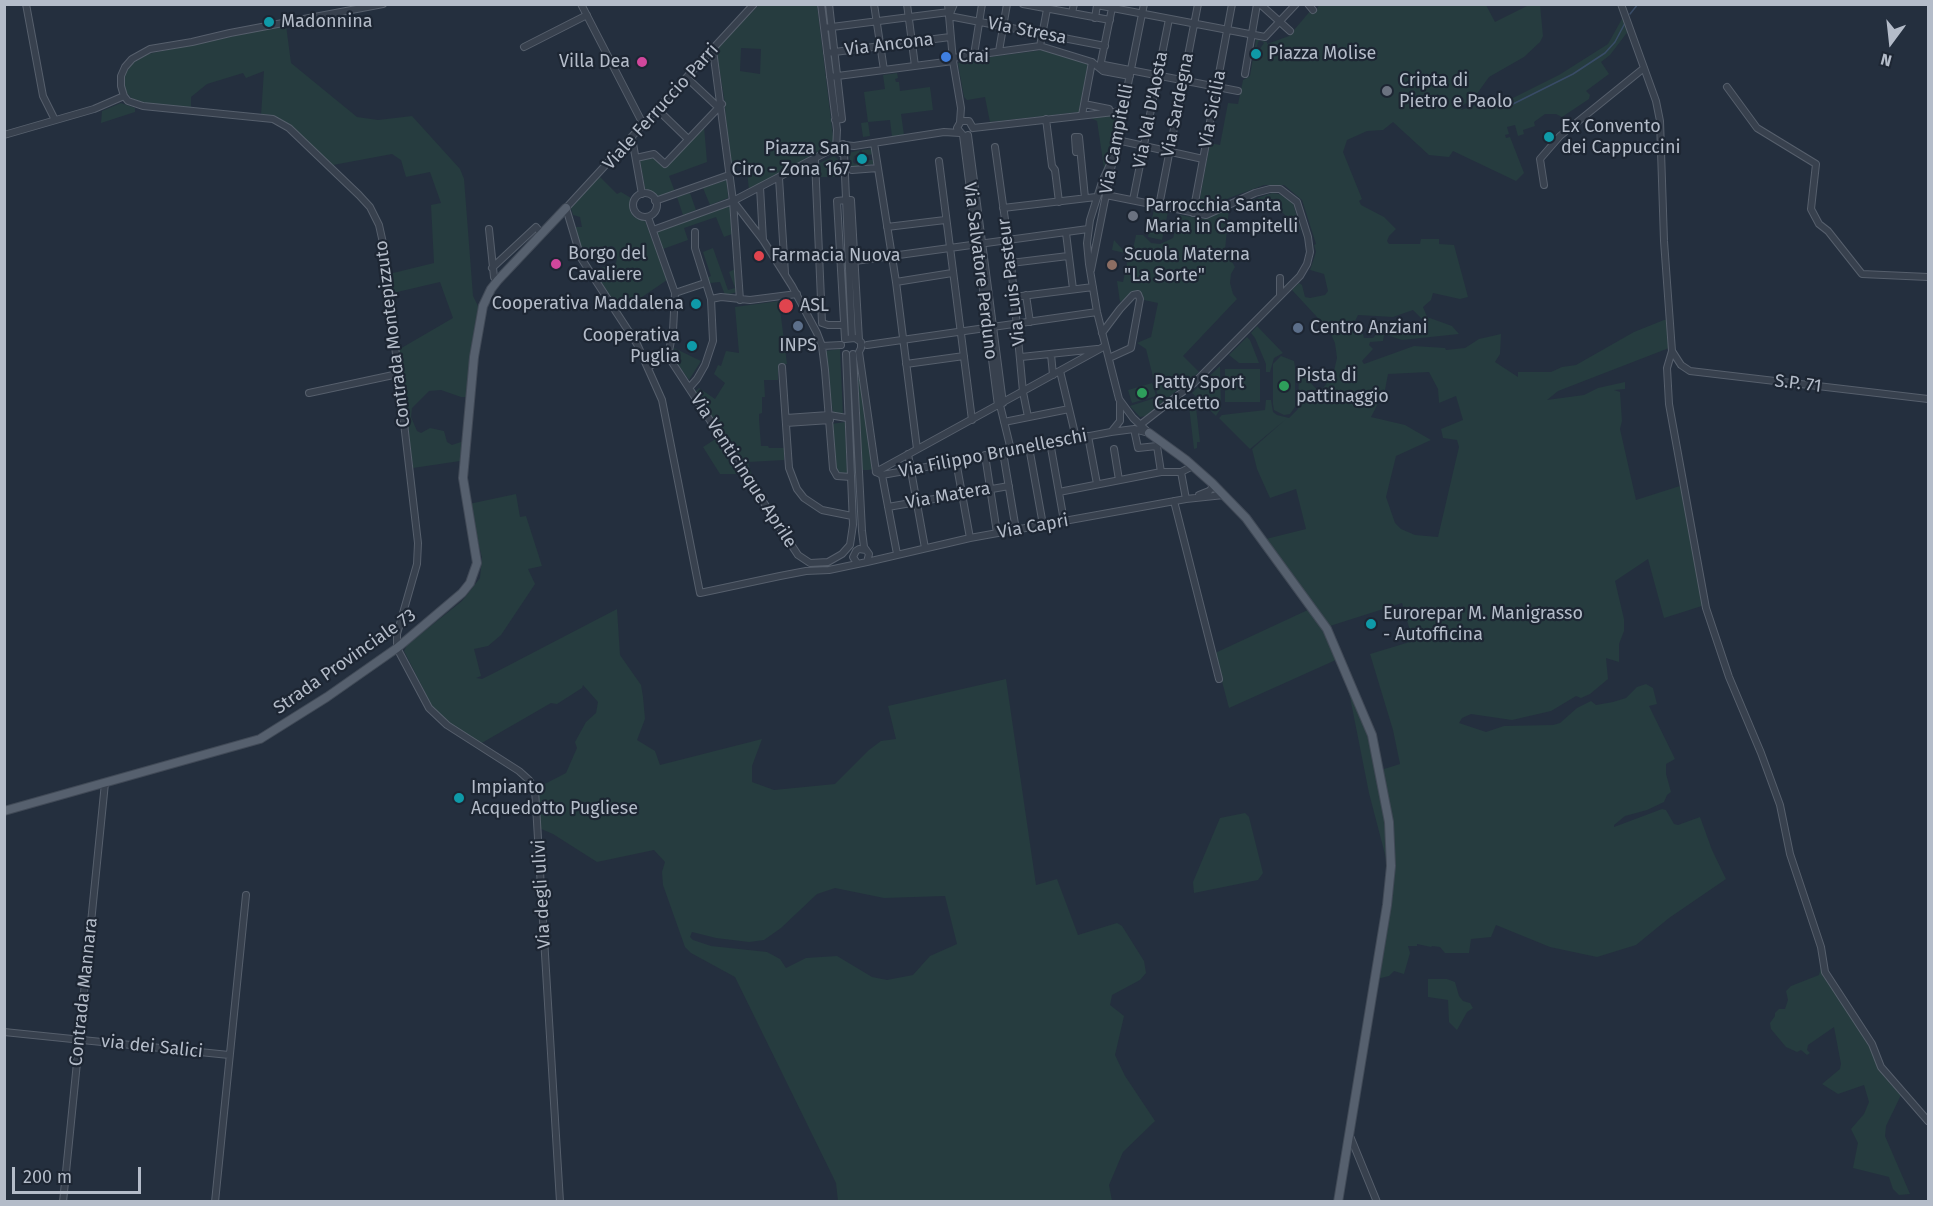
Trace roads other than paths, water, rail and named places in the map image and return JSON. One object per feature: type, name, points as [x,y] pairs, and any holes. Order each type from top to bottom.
[{"type":"main road","name":"Strada Provinciale 73","points":[[4,811],[260,739],[327,697],[397,648],[462,593],[476,570],[476,555],[466,507],[463,478],[474,357],[483,306],[491,289],[567,208]]},
{"type":"main road","points":[[1149,433],[1159,443],[1193,466],[1246,518],[1327,629],[1372,735],[1389,822],[1391,866],[1387,904],[1338,1202]]},
{"type":"street","points":[[26,4],[43,96],[55,120]]},
{"type":"street","points":[[4,135],[94,109],[124,96],[121,76],[125,67],[132,59],[150,49],[383,4]]},
{"type":"street","points":[[581,4],[644,126]]},
{"type":"street","name":"Viale Ferruccio Parri","points":[[567,208],[754,4]]},
{"type":"street","points":[[821,4],[828,27]]},
{"type":"street","points":[[829,4],[828,27],[834,77],[835,120],[844,177],[857,346],[895,554]]},
{"type":"street","points":[[874,4],[884,70]]},
{"type":"street","points":[[907,4],[915,66]]},
{"type":"street","points":[[954,4],[948,11],[962,123]]},
{"type":"street","points":[[974,55],[982,4]]},
{"type":"street","points":[[999,51],[1007,4]]},
{"type":"street","points":[[1023,4],[1110,20]]},
{"type":"street","points":[[1072,14],[1074,4]]},
{"type":"street","name":"Via Campitelli","points":[[1091,274],[1117,140],[1120,111],[1144,4]]},
{"type":"street","name":"Via Sardegna","points":[[1159,206],[1198,4]]},
{"type":"street","name":"Via Sicilia","points":[[1193,213],[1232,4]]},
{"type":"street","points":[[1245,74],[1259,4],[1290,31]]},
{"type":"street","points":[[1095,18],[1097,5],[1103,5],[1265,38],[1296,4]]},
{"type":"street","points":[[1621,4],[1656,101],[1660,121],[1664,241],[1673,353],[1667,368],[1669,404],[1706,608],[1729,677],[1780,804],[1790,854],[1821,947],[1825,972],[1872,1044],[1881,1067],[1929,1121]]},
{"type":"street","points":[[1040,46],[1048,7]]},
{"type":"street","points":[[1100,67],[1112,8]]},
{"type":"street","name":"Via Stresa","points":[[828,27],[948,11],[1003,27],[1105,46]]},
{"type":"street","points":[[524,47],[586,15]]},
{"type":"street","name":"Via Val D'Aosta","points":[[1133,201],[1169,19]]},
{"type":"street","name":"Via Ancona","points":[[830,52],[950,37]]},
{"type":"street","points":[[834,77],[1040,46],[1092,62],[1100,67],[1104,65],[1130,73],[1184,80],[1238,91]]},
{"type":"street","points":[[713,50],[733,201],[740,300]]},
{"type":"street","points":[[1082,115],[1092,62]]},
{"type":"street","points":[[1544,185],[1540,159],[1560,136],[1644,68]]},
{"type":"street","points":[[687,78],[720,105]]},
{"type":"street","points":[[1727,87],[1757,128],[1816,164],[1811,209],[1819,224],[1828,231],[1862,274],[1929,277]]},
{"type":"street","name":"Contrada Montepizzuto","points":[[124,96],[133,104],[143,106],[273,119],[289,128],[359,195],[370,207],[379,225],[418,543],[417,564],[397,634],[397,648]]},
{"type":"street","points":[[1084,104],[1120,111]]},
{"type":"street","points":[[636,158],[654,154],[664,164],[720,105]]},
{"type":"street","points":[[658,110],[688,140]]},
{"type":"street","points":[[653,230],[733,201],[818,158],[841,149],[944,132],[964,134],[973,128],[1120,111]]},
{"type":"street","points":[[1046,119],[1059,201]]},
{"type":"street","points":[[944,132],[962,123],[970,122],[973,128]]},
{"type":"street","name":"Via Salvatore Perduno","points":[[962,123],[1004,422],[1009,486],[1016,530]]},
{"type":"street","points":[[632,138],[642,194]]},
{"type":"street","points":[[1117,140],[1203,159]]},
{"type":"street","points":[[874,143],[896,282],[917,450]]},
{"type":"street","name":"Via Luis Pasteur","points":[[995,147],[1011,263],[1023,392],[1028,417]]},
{"type":"street","points":[[1080,151],[1085,198]]},
{"type":"street","points":[[818,158],[822,323],[843,325]]},
{"type":"street","points":[[1112,160],[1096,198],[1088,229],[1088,255],[1103,347],[1119,399],[1121,428]]},
{"type":"street","points":[[939,161],[972,420]]},
{"type":"street","points":[[852,170],[878,168]]},
{"type":"street","points":[[656,201],[729,175]]},
{"type":"street","points":[[779,177],[785,276]]},
{"type":"street","points":[[760,187],[763,240]]},
{"type":"street","name":"Via Filippo Brunelleschi","points":[[879,473],[910,470],[1129,428],[1194,383],[1247,334],[1300,276],[1307,264],[1310,252],[1297,202],[1280,189],[1270,189],[1239,199],[1206,215],[1193,213]]},
{"type":"street","points":[[642,194],[650,195],[656,201],[655,212],[648,216],[640,216],[633,207],[635,199],[642,194]]},
{"type":"street","points":[[1003,208],[1085,198],[1106,198],[1193,213]]},
{"type":"street","points":[[867,562],[868,552],[862,531],[857,346],[855,261],[851,200],[837,201],[843,325],[842,350],[857,346],[1097,312]]},
{"type":"street","points":[[733,201],[763,240],[813,324],[822,346],[834,474],[851,477]]},
{"type":"street","points":[[567,208],[581,258],[636,344],[648,367],[669,356],[674,332],[675,293],[648,216]]},
{"type":"street","points":[[887,227],[945,220]]},
{"type":"street","points":[[492,268],[536,227],[542,234]]},
{"type":"street","points":[[489,229],[494,277]]},
{"type":"street","points":[[855,261],[1088,229]]},
{"type":"street","points":[[688,388],[697,379],[710,353],[713,326],[711,299],[695,248],[695,232]]},
{"type":"street","points":[[1066,233],[1073,289]]},
{"type":"street","points":[[1011,263],[1068,256]]},
{"type":"street","points":[[896,282],[952,273]]},
{"type":"street","points":[[1280,278],[1280,296]]},
{"type":"street","points":[[675,293],[705,283]]},
{"type":"street","points":[[1014,297],[1093,287]]},
{"type":"street","points":[[711,299],[721,297],[740,300],[797,294]]},
{"type":"street","points":[[1102,333],[1120,309],[1133,295],[1138,294],[1140,299],[1131,348],[1108,358]]},
{"type":"street","name":"Via Luis Pasteur","points":[[1026,295],[1030,322]]},
{"type":"street","points":[[822,346],[843,342],[857,346]]},
{"type":"street","name":"Via Venticinque Aprile","points":[[669,356],[798,555],[810,563],[828,562],[842,554],[850,545],[852,516],[847,418],[857,346]]},
{"type":"street","points":[[879,473],[908,454],[1103,347]]},
{"type":"street","points":[[1021,357],[1103,347]]},
{"type":"street","name":"S.P. 71","points":[[1673,353],[1681,365],[1690,371],[1929,399]]},
{"type":"street","points":[[1051,354],[1053,375]]},
{"type":"street","points":[[906,364],[964,356]]},
{"type":"street","name":"Via Capri","points":[[648,367],[665,413],[700,593],[797,573],[867,562],[970,538],[1188,498],[1209,491],[1212,483]]},
{"type":"street","points":[[782,367],[789,468],[796,489],[804,498],[822,510],[852,516]]},
{"type":"street","points":[[1060,371],[1076,438]]},
{"type":"street","points":[[309,393],[398,374]]},
{"type":"street","points":[[1119,399],[1136,421],[1149,433]]},
{"type":"street","points":[[1004,422],[1069,409]]},
{"type":"street","points":[[786,421],[847,418]]},
{"type":"street","name":"Via Filippo Brunelleschi","points":[[1121,428],[1149,433]]},
{"type":"street","points":[[1134,429],[1138,448],[1159,443],[1161,472]]},
{"type":"street","points":[[1088,436],[1096,484]]},
{"type":"street","points":[[1050,442],[1064,521]]},
{"type":"street","points":[[1029,447],[1043,525]]},
{"type":"street","points":[[1114,449],[1119,480]]},
{"type":"street","points":[[908,454],[925,548]]},
{"type":"street","points":[[985,455],[997,533]]},
{"type":"street","points":[[1172,471],[1186,460]]},
{"type":"street","points":[[956,461],[970,538]]},
{"type":"street","points":[[1059,492],[1161,472],[1180,472],[1193,466]]},
{"type":"street","points":[[1180,472],[1188,498]]},
{"type":"street","name":"Via Matera","points":[[888,507],[1009,486]]},
{"type":"street","name":"Via Capri","points":[[1188,498],[1224,495]]},
{"type":"street","points":[[1174,501],[1219,679]]},
{"type":"street","points":[[857,563],[855,552],[862,531]]},
{"type":"street","name":"Via Capri","points":[[855,552],[863,549],[868,552],[895,554]]},
{"type":"street","points":[[838,567],[855,552]]},
{"type":"street","name":"Via degli ulivi","points":[[397,648],[429,708],[447,725],[519,771],[535,789],[560,1202]]},
{"type":"street","name":"Contrada Mannara","points":[[63,1202],[105,783]]},
{"type":"street","points":[[214,1202],[246,895]]},
{"type":"street","name":"via dei Salici","points":[[4,1032],[229,1055]]},
{"type":"street","points":[[1349,1134],[1377,1202]]},
{"type":"waterway","points":[[1630,14],[1638,4]]},
{"type":"waterway","points":[[1509,106],[1573,74],[1605,53],[1615,42],[1625,23]]},
{"type":"place","name":"Madonnina","points":[[269,22]]},
{"type":"place","name":"Piazza Molise","points":[[1256,54]]},
{"type":"place","name":"Crai","points":[[946,57]]},
{"type":"place","name":"Villa Dea","points":[[642,62]]},
{"type":"place","name":"Cripta di Pietro e Paolo","points":[[1387,91]]},
{"type":"place","name":"Ex Convento dei Cappuccini","points":[[1549,137]]},
{"type":"place","name":"Piazza San Ciro - Zona 167","points":[[862,159]]},
{"type":"place","name":"Parrocchia Santa Maria in Campitelli","points":[[1133,216]]},
{"type":"place","name":"Farmacia Nuova","points":[[759,256]]},
{"type":"place","name":"Borgo del Cavaliere","points":[[556,264]]},
{"type":"place","name":"Scuola Materna \"La Sorte\"","points":[[1112,265]]},
{"type":"place","name":"Cooperativa Maddalena","points":[[696,304]]},
{"type":"place","name":"ASL","points":[[786,306]]},
{"type":"place","name":"INPS","points":[[798,326]]},
{"type":"place","name":"Centro Anziani","points":[[1298,328]]},
{"type":"place","name":"Cooperativa Puglia","points":[[692,346]]},
{"type":"place","name":"Pista di pattinaggio","points":[[1284,386]]},
{"type":"place","name":"Patty Sport Calcetto","points":[[1142,393]]},
{"type":"place","name":"Eurorepar M. Manigrasso - Autofficina","points":[[1371,624]]},
{"type":"place","name":"Impianto Acquedotto Pugliese","points":[[459,798]]}]
